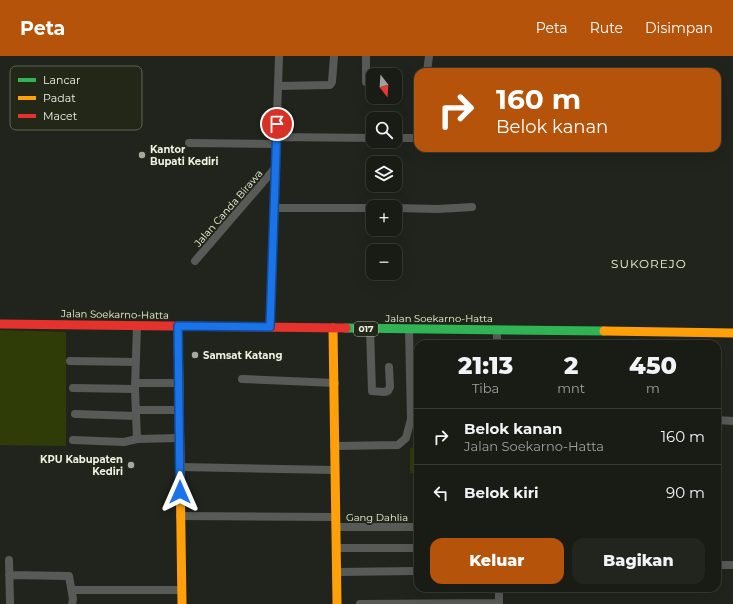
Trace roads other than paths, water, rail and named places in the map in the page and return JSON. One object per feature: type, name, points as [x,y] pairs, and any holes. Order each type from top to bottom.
[{"type":"main road","name":"Jalan Soekarno-Hatta","points":[[0,324],[733,333]]},
{"type":"main road","points":[[178,326],[182,604]]},
{"type":"main road","points":[[333,328],[335,383],[334,446],[337,604]]},
{"type":"street","points":[[270,327],[279,56]]},
{"type":"street","points":[[278,86],[330,85],[334,56]]},
{"type":"street","points":[[366,56],[366,68]]},
{"type":"street","points":[[428,68],[429,56]]},
{"type":"street","points":[[189,143],[366,138]]},
{"type":"street","points":[[402,138],[414,138]]},
{"type":"street","name":"Jalan Canda Birawa","points":[[195,261],[276,167]]},
{"type":"street","points":[[402,208],[433,209],[472,207]]},
{"type":"street","points":[[275,208],[366,208]]},
{"type":"street","points":[[137,326],[135,386],[137,439]]},
{"type":"street","points":[[370,329],[372,391],[388,391],[390,387],[389,367]]},
{"type":"street","points":[[334,446],[398,445],[406,438],[411,418],[409,330]]},
{"type":"street","points":[[497,330],[497,340]]},
{"type":"street","points":[[70,361],[136,362]]},
{"type":"street","points":[[242,379],[335,383]]},
{"type":"street","points":[[73,388],[179,383]]},
{"type":"street","points":[[75,414],[136,413],[179,410]]},
{"type":"street","points":[[721,420],[733,421]]},
{"type":"street","points":[[73,440],[124,442],[137,439],[179,438]]},
{"type":"street","points":[[180,468],[335,470]]},
{"type":"street","points":[[180,516],[335,517]]},
{"type":"street","name":"Gang Dahlia","points":[[336,527],[414,527]]},
{"type":"street","points":[[336,548],[414,548]]},
{"type":"street","points":[[9,560],[10,604]]},
{"type":"street","points":[[721,565],[733,565]]},
{"type":"street","points":[[336,572],[414,571]]},
{"type":"street","points":[[10,575],[66,575],[70,577],[72,604]]},
{"type":"street","points":[[72,590],[181,590]]},
{"type":"street","points":[[360,604],[437,602],[499,603],[499,592]]},
{"type":"place","name":"Kantor Bupati Kediri","points":[[142,155]]},
{"type":"place","name":"Samsat Katang","points":[[195,355]]},
{"type":"place","name":"KPU Kabupaten Kediri","points":[[131,465]]},
{"type":"district","name":"SUKOREJO","points":[[649,264]]}]
